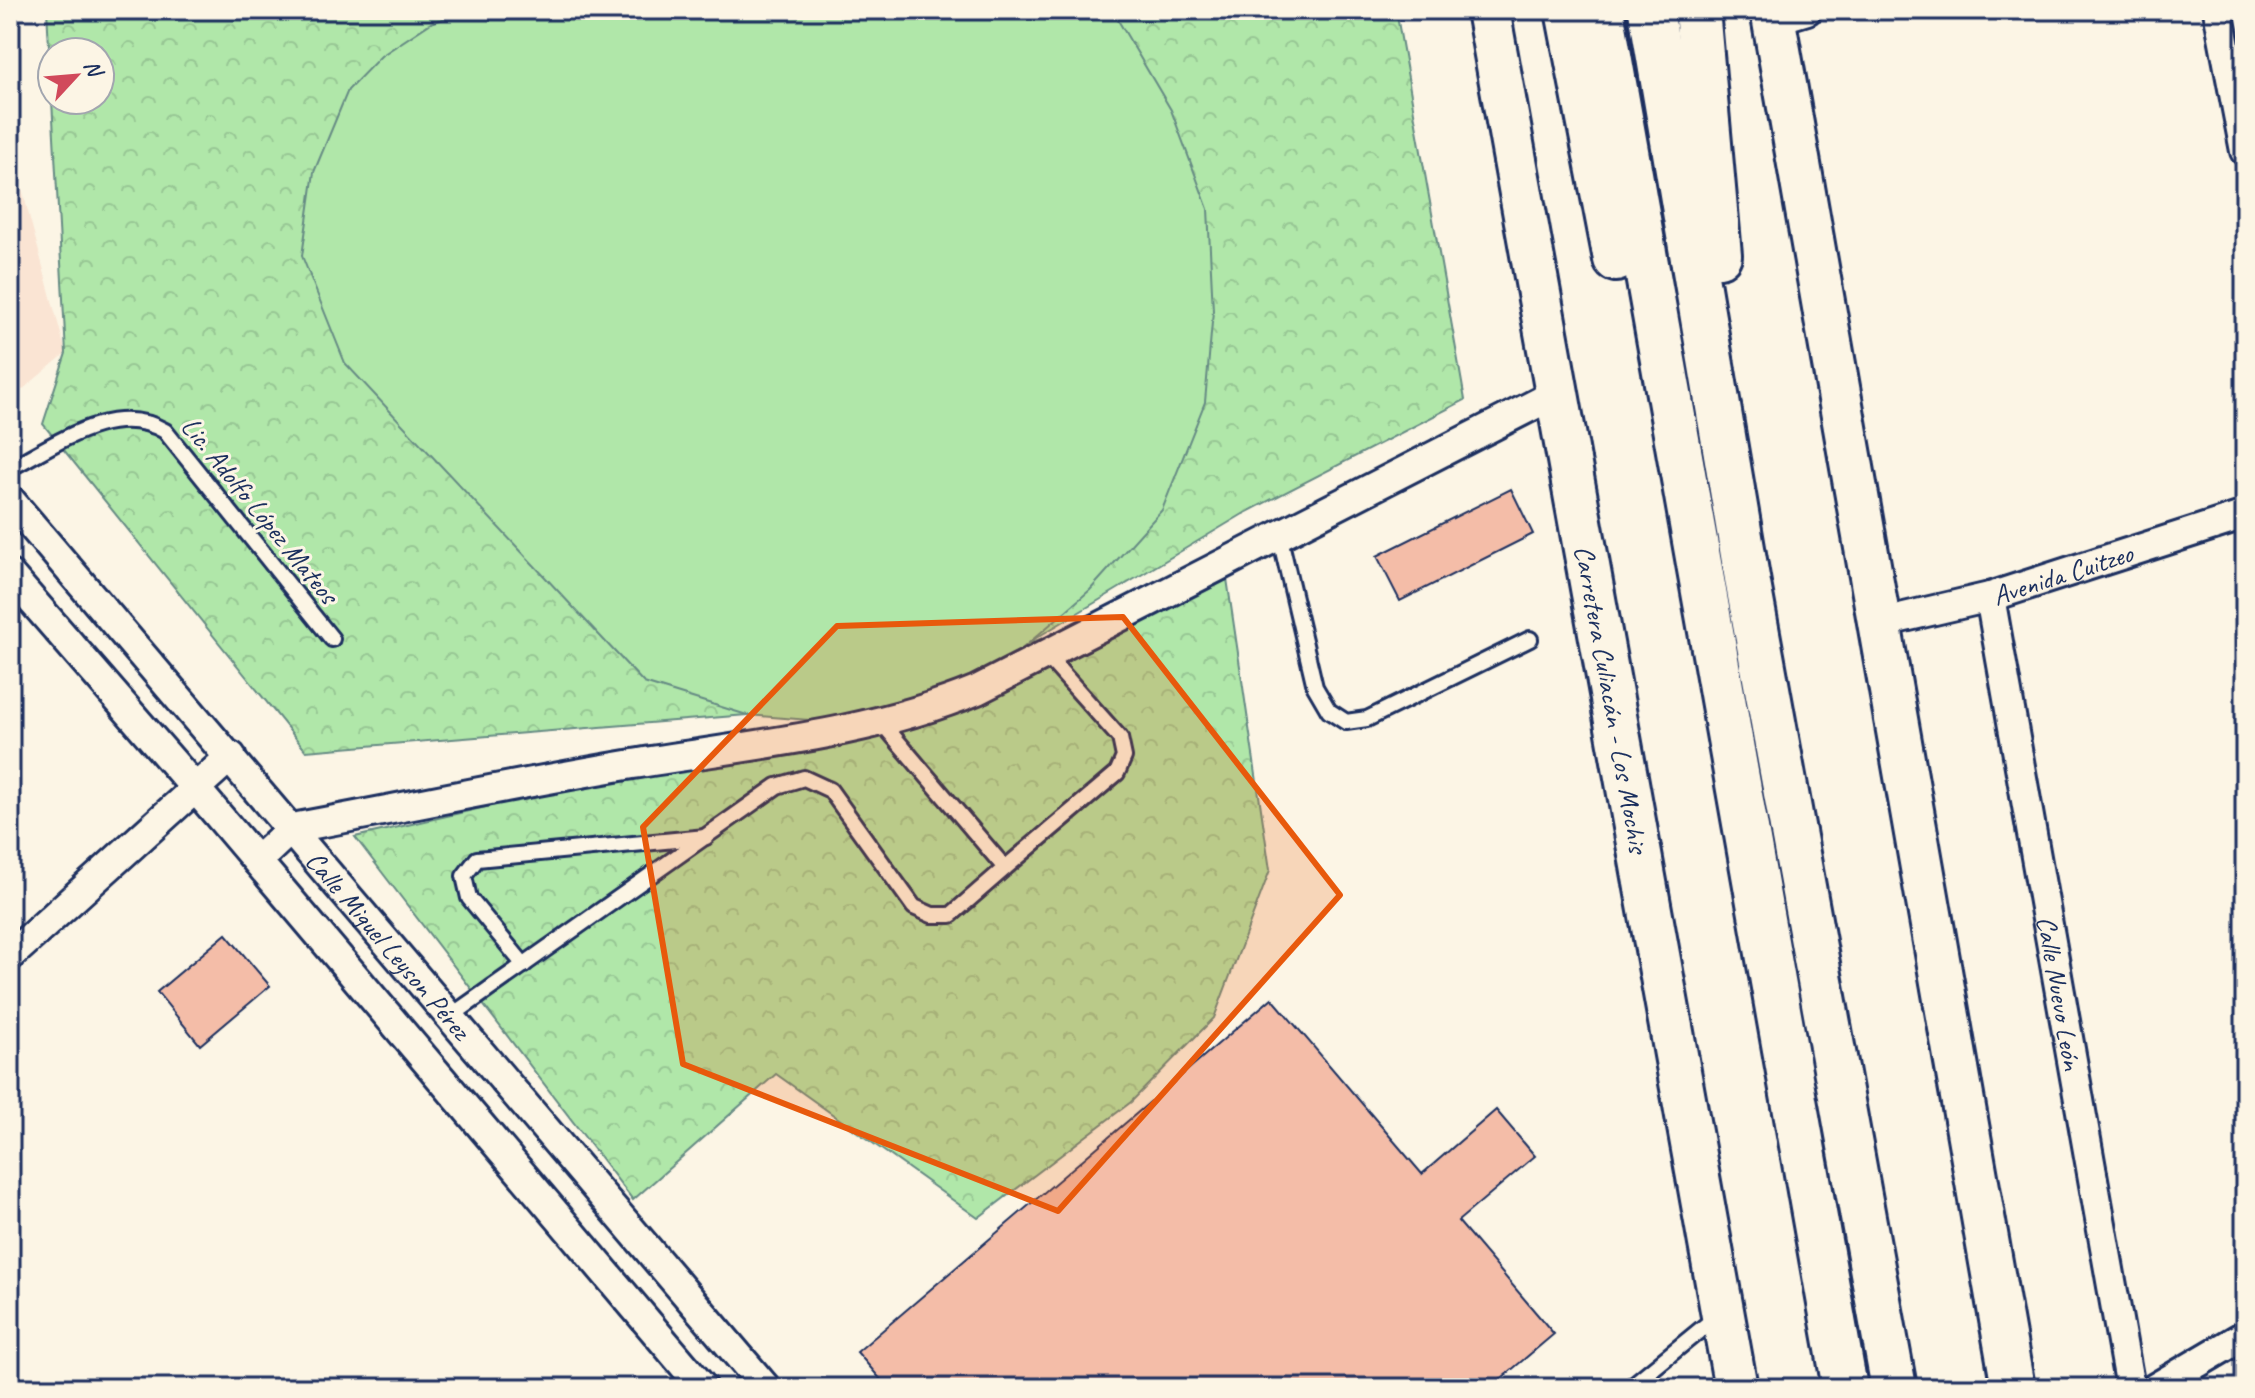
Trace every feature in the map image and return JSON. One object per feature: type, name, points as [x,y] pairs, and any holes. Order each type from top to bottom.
[{"type":"highway","points":[[1568,10],[1631,331],[1704,598]]},
{"type":"highway","points":[[1601,10],[1845,1388]]},
{"type":"highway","points":[[1651,10],[1748,584],[1894,1388]]},
{"type":"highway","points":[[1697,10],[1748,584]]},
{"type":"main road","name":"Carretera Culiacán - Los Mochis","points":[[1488,10],[1736,1388]]},
{"type":"main road","points":[[1784,13],[1879,623],[2013,1388]]},
{"type":"street","points":[[2218,10],[2245,151]]},
{"type":"street","points":[[257,861],[292,828],[628,765],[882,723],[965,695],[1559,392]]},
{"type":"street","name":"Calle Miguel Leyson Pérez","points":[[10,500],[766,1388]]},
{"type":"street","name":"Avenida Cuitzeo","points":[[1879,623],[1990,597],[2245,515]]},
{"type":"street","name":"Calle Miguel Leyson Pérez","points":[[10,575],[196,789],[703,1388]]},
{"type":"street","name":"Calle Nuevo León","points":[[1990,597],[2130,1388]]},
{"type":"street","points":[[10,956],[231,756]]},
{"type":"street","points":[[2155,1388],[2245,1335]]},
{"type":"lane","name":"Lic. Adolfo López Mateos","points":[[10,468],[93,426],[133,419],[150,423],[165,431],[332,639]]},
{"type":"lane","points":[[1279,533],[1315,687],[1329,711],[1346,722],[1367,719],[1530,639]]},
{"type":"lane","points":[[451,1016],[777,786],[804,778],[830,790],[914,907],[932,915],[951,915],[1117,773],[1124,757],[1120,738],[1046,655]]},
{"type":"lane","points":[[882,723],[1005,868]]},
{"type":"lane","points":[[524,965],[469,898],[464,876],[477,859],[707,837]]},
{"type":"lane","points":[[1632,1387],[1723,1312]]},
{"type":"highlighted area","points":[[1123,617],[1340,895],[1058,1211],[683,1064],[643,827],[837,626]]},
{"type":"shaded area","points":[[10,144],[66,353],[10,400]]},
{"type":"green space","points":[[47,10],[1396,10],[1465,400],[1243,514],[1026,644],[1161,597],[1225,565],[1270,870],[1214,1018],[1131,1102],[978,1218],[776,1074],[633,1200],[355,837],[726,752],[1009,650],[747,715],[306,751],[43,424],[66,353],[53,116],[116,116],[116,36],[48,36]]},
{"type":"green space","points":[[471,10],[1112,10],[1171,110],[1208,209],[1213,311],[1205,402],[1162,510],[1090,590],[1016,654],[947,690],[835,722],[747,715],[644,683],[345,363],[302,256],[314,172],[348,90],[381,56],[431,23]]},
{"type":"building","points":[[1511,489],[1533,534],[1400,601],[1377,556]]},
{"type":"building","points":[[226,934],[270,986],[200,1045],[157,992]]},
{"type":"building","points":[[1272,998],[1422,1174],[1496,1110],[1535,1156],[1458,1221],[1554,1334],[1490,1388],[888,1388],[857,1352]]}]
